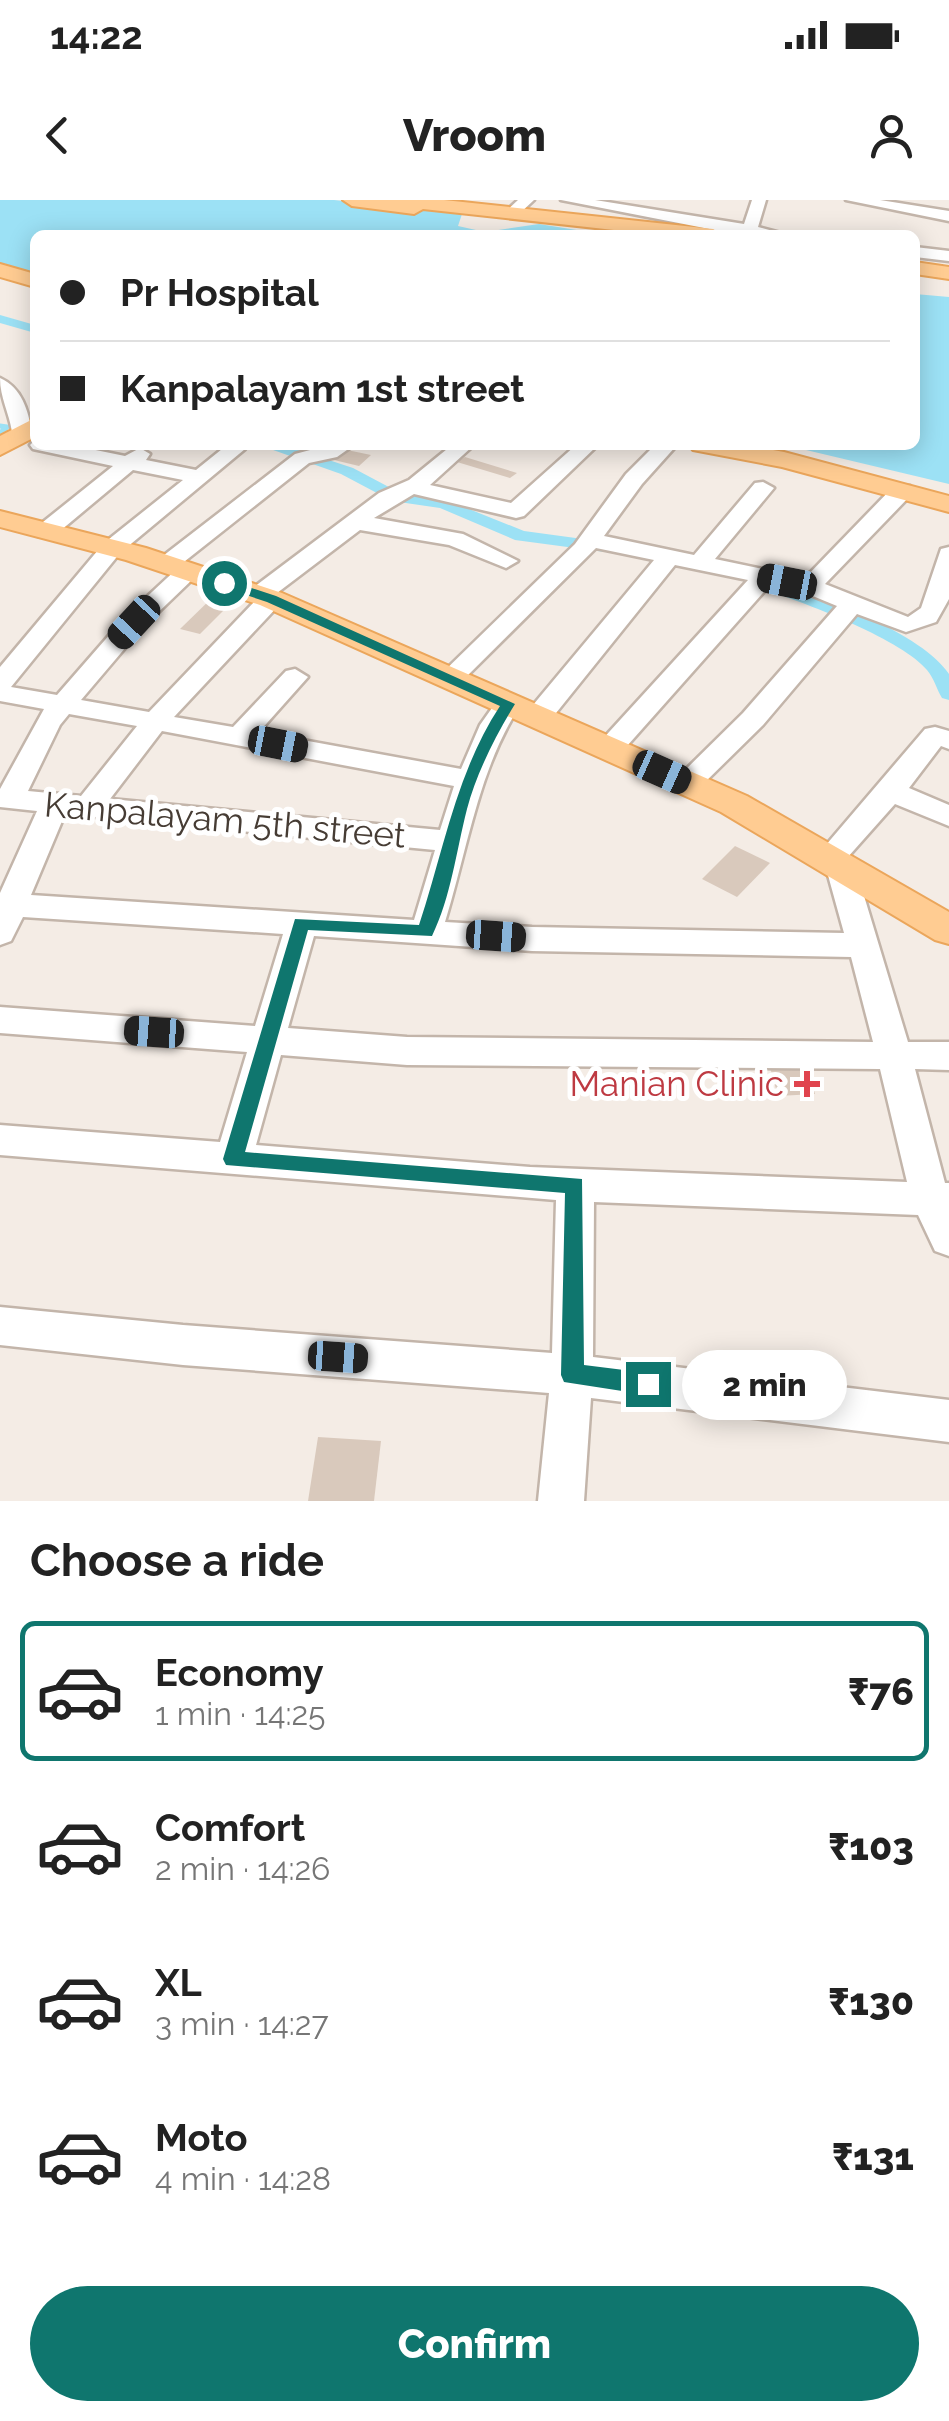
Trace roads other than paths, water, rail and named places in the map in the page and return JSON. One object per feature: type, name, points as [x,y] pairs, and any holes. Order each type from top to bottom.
[{"type":"main road","points":[[352,200],[504,212],[635,230]]},
{"type":"main road","points":[[392,200],[668,230]]},
{"type":"main road","points":[[0,270],[30,279]]},
{"type":"main road","points":[[920,272],[949,277]]},
{"type":"main road","points":[[0,282],[30,290]]},
{"type":"main road","points":[[729,450],[784,460],[949,504]]},
{"type":"main road","points":[[784,450],[949,492]]},
{"type":"main road","points":[[0,519],[112,548],[265,597],[734,804],[949,930]]},
{"type":"street","points":[[568,200],[737,230]]},
{"type":"street","points":[[749,230],[759,200]]},
{"type":"street","points":[[853,200],[949,216]]},
{"type":"street","points":[[920,253],[949,256]]},
{"type":"street","points":[[0,384],[18,406],[20,440]]},
{"type":"street","points":[[75,450],[201,478]]},
{"type":"street","points":[[46,531],[146,450]]},
{"type":"street","points":[[4,672],[112,548],[234,450]]},
{"type":"street","points":[[5,799],[48,722],[177,568],[307,456],[335,450]]},
{"type":"street","points":[[90,805],[153,721],[265,597],[354,522],[457,450]]},
{"type":"street","points":[[400,492],[516,511],[583,450]]},
{"type":"street","points":[[450,678],[585,544],[663,450]]},
{"type":"street","points":[[700,562],[763,488]]},
{"type":"street","points":[[810,586],[902,491]]},
{"type":"street","points":[[354,522],[455,540],[506,561]]},
{"type":"street","points":[[585,544],[700,562],[761,582],[810,586],[847,612],[906,625],[927,620],[944,599],[949,554]]},
{"type":"street","points":[[426,932],[460,805],[486,742],[523,710],[668,559]]},
{"type":"street","points":[[610,749],[761,582]]},
{"type":"street","points":[[688,784],[753,719],[847,612]]},
{"type":"street","points":[[239,737],[295,677]]},
{"type":"street","points":[[0,693],[472,780]]},
{"type":"street","points":[[949,740],[934,734],[834,862],[949,1238]]},
{"type":"street","points":[[892,791],[949,816]]},
{"type":"street","name":"Kanpalayam 5th street","points":[[5,799],[451,841]]},
{"type":"street","points":[[54,804],[4,914],[302,924],[532,939],[861,944]]},
{"type":"street","points":[[233,1159],[302,924]]},
{"type":"street","points":[[0,1020],[407,1051],[949,1056]]},
{"type":"street","points":[[0,1140],[575,1185],[940,1199]]},
{"type":"street","points":[[561,1501],[572,1375],[575,1185]]},
{"type":"street","points":[[0,1326],[183,1346],[572,1375],[949,1421]]},
{"type":"water","points":[[0,200],[334,200],[462,214],[458,226],[476,230],[30,230],[30,275],[0,266]]},
{"type":"water","points":[[539,224],[577,230],[498,230]]},
{"type":"water","points":[[920,294],[949,297],[949,484],[806,450],[920,450]]},
{"type":"waterway","points":[[0,319],[30,328]]},
{"type":"waterway","points":[[0,426],[7,427],[0,433]]},
{"type":"waterway","points":[[282,450],[347,471],[398,498],[443,504],[521,536],[605,547]]},
{"type":"waterway","points":[[749,579],[817,604],[902,644],[934,666],[949,694]]},
{"type":"place","name":"Manian Clinic","points":[[807,1084]]}]
